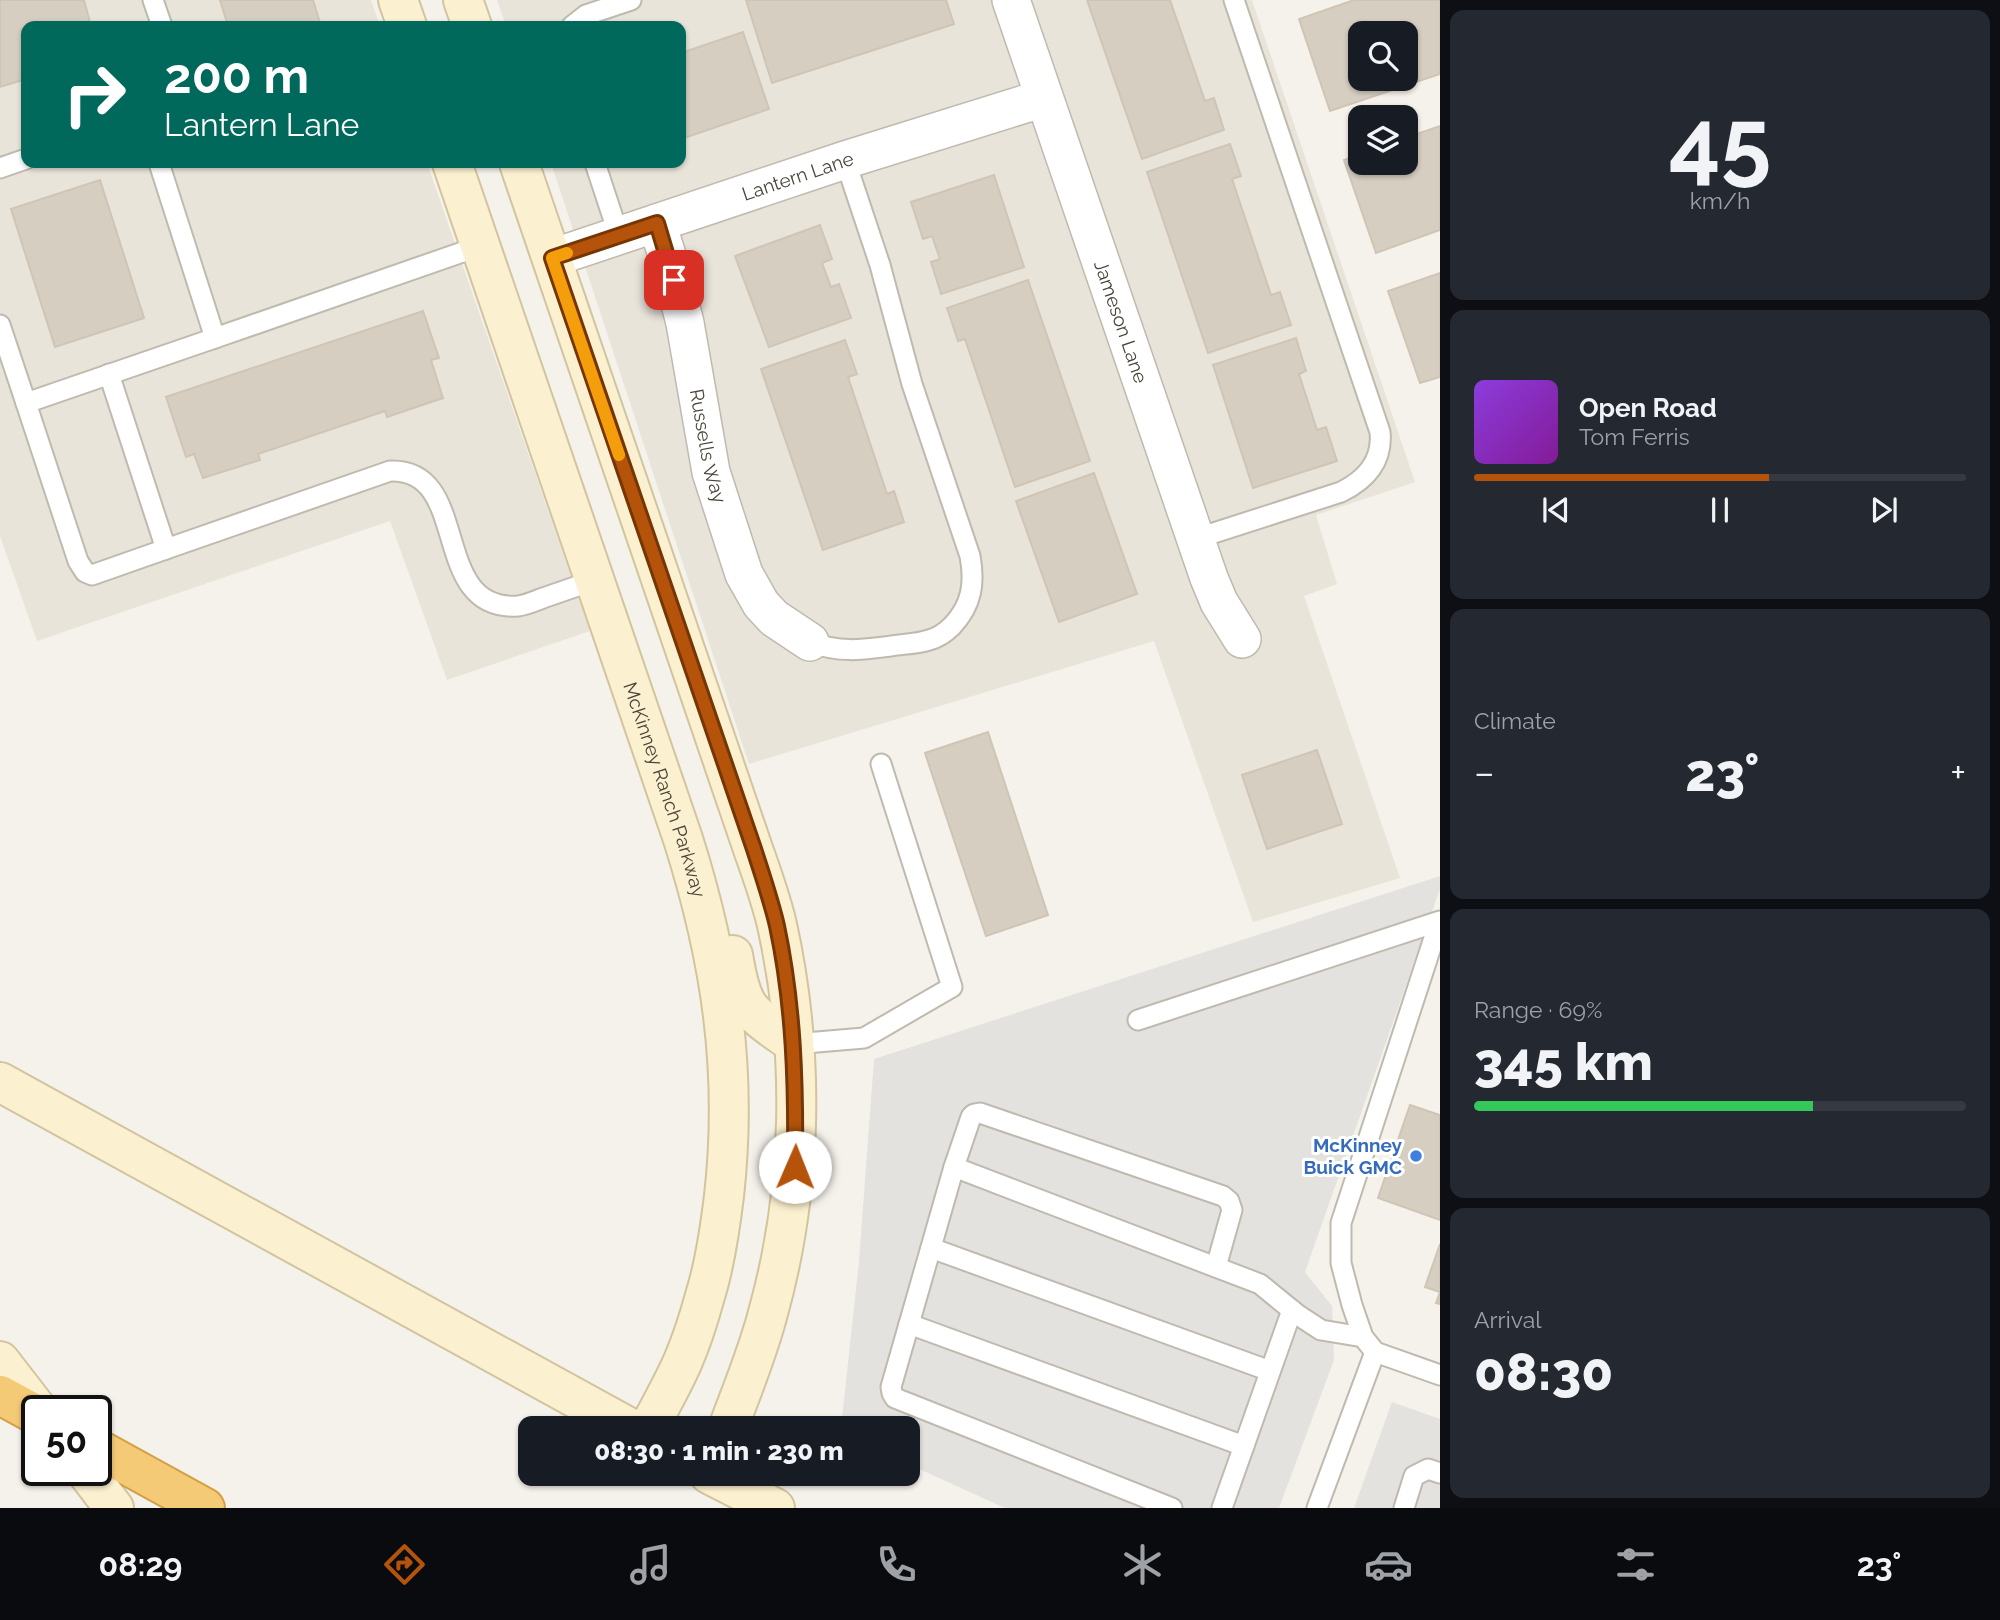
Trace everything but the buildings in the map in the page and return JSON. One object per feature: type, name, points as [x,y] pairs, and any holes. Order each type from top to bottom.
[{"type":"highway","points":[[0,1395],[21,1405]]},
{"type":"highway","points":[[112,1457],[205,1508]]},
{"type":"main road","points":[[398,0],[405,21]]},
{"type":"main road","points":[[463,0],[470,21]]},
{"type":"main road","name":"McKinney Ranch Parkway","points":[[454,168],[696,882],[707,921],[722,1009],[728,1064],[730,1127],[720,1228],[696,1325],[683,1361],[655,1416]]},
{"type":"main road","points":[[521,168],[763,877],[783,957],[794,1044],[795,1153],[790,1209],[769,1311],[732,1416]]},
{"type":"main road","points":[[696,882],[718,890],[727,918],[737,979],[747,1004],[794,1044]]},
{"type":"main road","points":[[0,1082],[608,1416]]},
{"type":"main road","points":[[0,1361],[25,1395]]},
{"type":"main road","points":[[97,1486],[114,1508]]},
{"type":"main road","points":[[733,1486],[775,1508]]},
{"type":"street","name":"Jameson Lane","points":[[1011,0],[1195,539],[1219,602],[1242,639]]},
{"type":"street","name":"Lantern Lane","points":[[552,258],[1044,97]]},
{"type":"street","name":"Russells Way","points":[[657,223],[685,323],[710,472],[744,574],[761,604],[774,618],[810,642]]},
{"type":"lane","points":[[153,0],[160,21]]},
{"type":"lane","points":[[576,21],[631,0]]},
{"type":"lane","points":[[1195,539],[1356,485],[1377,460],[1381,444],[1380,432],[1234,0]]},
{"type":"lane","points":[[810,642],[838,650],[858,650],[930,640],[948,629],[965,610],[973,584],[970,556],[912,384],[880,265],[845,160]]},
{"type":"lane","points":[[0,168],[21,161]]},
{"type":"lane","points":[[161,168],[215,338]]},
{"type":"lane","points":[[596,168],[619,236]]},
{"type":"lane","points":[[26,403],[480,246]]},
{"type":"lane","points":[[0,325],[78,561],[85,572],[92,575],[390,471],[400,470],[413,474],[436,495],[464,574],[472,590],[486,601],[519,606],[595,580]]},
{"type":"lane","points":[[109,374],[166,549]]},
{"type":"lane","points":[[722,1009],[794,1044],[864,1038],[952,987],[881,764]]},
{"type":"lane","points":[[1138,1020],[1440,921]]},
{"type":"lane","points":[[1317,1508],[1369,1345],[1352,1306],[1341,1263],[1341,1223],[1434,938],[1440,931]]},
{"type":"lane","points":[[1172,1508],[895,1398],[891,1387],[954,1167],[974,1114],[980,1113],[1223,1196],[1229,1200],[1232,1210],[1216,1267]]},
{"type":"lane","points":[[954,1167],[1261,1284],[1321,1330],[1369,1345],[1440,1375]]},
{"type":"lane","points":[[931,1248],[1270,1371]]},
{"type":"lane","points":[[1222,1508],[1292,1310]]},
{"type":"lane","points":[[909,1324],[1244,1447]]},
{"type":"lane","points":[[1404,1508],[1414,1476],[1428,1469],[1440,1474]]},
{"type":"shaded area","points":[[0,0],[371,0],[378,21],[21,21],[21,168],[429,168],[590,631],[447,680],[390,521],[37,641],[0,536]]},
{"type":"shaded area","points":[[497,0],[1252,0],[1415,482],[1316,515],[1337,584],[1304,596],[1400,878],[1253,922],[1154,641],[749,764],[553,168],[686,168],[686,21],[504,21]]},
{"type":"shaded area","points":[[1440,876],[1440,889],[1305,1272],[1332,1306],[1334,1360],[1279,1508],[1005,1508],[920,1469],[920,1416],[842,1416],[859,1261],[874,1059]]},
{"type":"shaded area","points":[[1392,1402],[1440,1419],[1440,1508],[1354,1508]]},
{"type":"slow traffic","points":[[567,253],[552,258],[619,455]]},
{"type":"place","name":"McKinney Buick GMC","points":[[1416,1156]]},
{"type":"route","points":[[674,280],[657,223],[552,258],[754,849],[776,922],[794,1044],[795,1167]]}]
